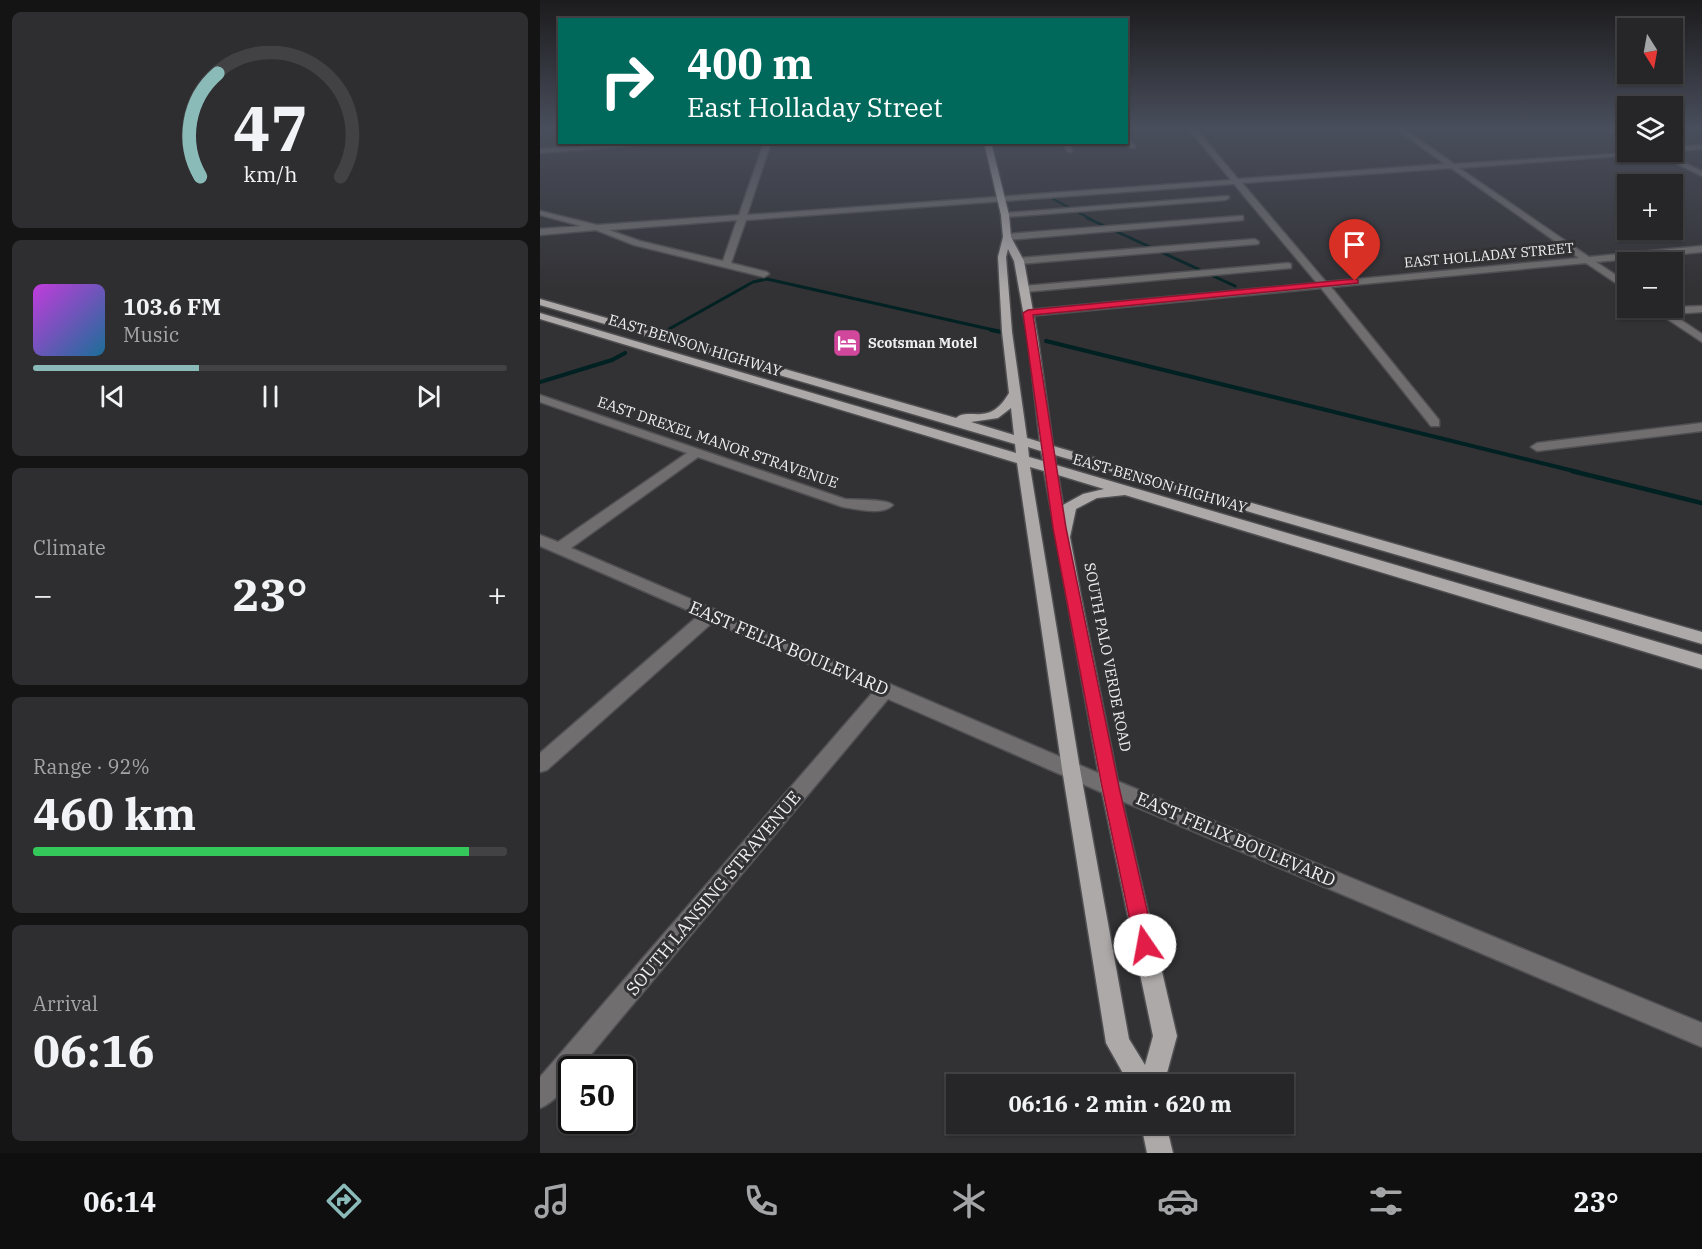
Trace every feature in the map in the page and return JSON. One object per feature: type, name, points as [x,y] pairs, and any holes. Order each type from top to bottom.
[{"type":"main road","name":"SOUTH PALO VERDE ROAD","points":[[996,183],[1005,215],[1007,237],[1002,257],[1007,332],[1023,460],[1071,770],[1118,1044],[1137,1074]]},
{"type":"main road","name":"SOUTH PALO VERDE ROAD","points":[[1007,237],[1019,261],[1063,542],[1110,787],[1164,1036],[1154,1074]]},
{"type":"main road","name":"EAST BENSON HIGHWAY","points":[[540,302],[1702,638]]},
{"type":"main road","name":"EAST BENSON HIGHWAY","points":[[540,316],[1702,662]]},
{"type":"main road","points":[[921,412],[972,419],[985,418],[998,414],[1008,405],[1015,392]]},
{"type":"main road","points":[[1063,542],[1070,507],[1084,497],[1114,493],[1147,496]]},
{"type":"main road","points":[[1580,602],[1581,626]]},
{"type":"main road","points":[[1156,1134],[1160,1153]]},
{"type":"street","points":[[726,265],[755,183]]},
{"type":"street","points":[[540,232],[1211,183]]},
{"type":"street","points":[[1237,183],[1323,284],[1435,423]]},
{"type":"street","points":[[1478,183],[1617,280]]},
{"type":"street","points":[[1005,215],[1225,198]]},
{"type":"street","points":[[540,213],[597,228],[637,243],[764,274]]},
{"type":"street","points":[[1007,237],[1240,218]]},
{"type":"street","points":[[1019,261],[1255,242]]},
{"type":"street","name":"EAST HOLLADAY STREET","points":[[1028,313],[1702,249]]},
{"type":"street","points":[[1024,290],[1288,266]]},
{"type":"street","points":[[1683,309],[1702,309]]},
{"type":"street","points":[[1672,318],[1702,339]]},
{"type":"street","name":"EAST DREXEL MANOR STRAVENUE","points":[[540,398],[843,503],[864,506],[886,505]]},
{"type":"street","points":[[1537,447],[1702,427]]},
{"type":"street","points":[[560,548],[697,452]]},
{"type":"street","name":"EAST FELIX BOULEVARD","points":[[540,540],[1110,787],[1702,1035]]},
{"type":"street","points":[[540,764],[710,615]]},
{"type":"street","name":"SOUTH LANSING STRAVENUE","points":[[540,1096],[886,689]]},
{"type":"waterway","points":[[1053,199],[1091,219]]},
{"type":"waterway","points":[[1087,218],[1235,286]]},
{"type":"waterway","points":[[669,329],[753,282],[767,279],[998,331]]},
{"type":"waterway","points":[[991,330],[1001,332]]},
{"type":"waterway","points":[[1046,341],[1578,472]]},
{"type":"waterway","points":[[540,382],[612,360],[625,353]]},
{"type":"waterway","points":[[1572,471],[1702,503]]},
{"type":"place","name":"Scotsman Motel","points":[[847,343]]},
{"type":"route","points":[[1145,945],[1110,787],[1060,528],[1028,313],[1355,281]]}]
